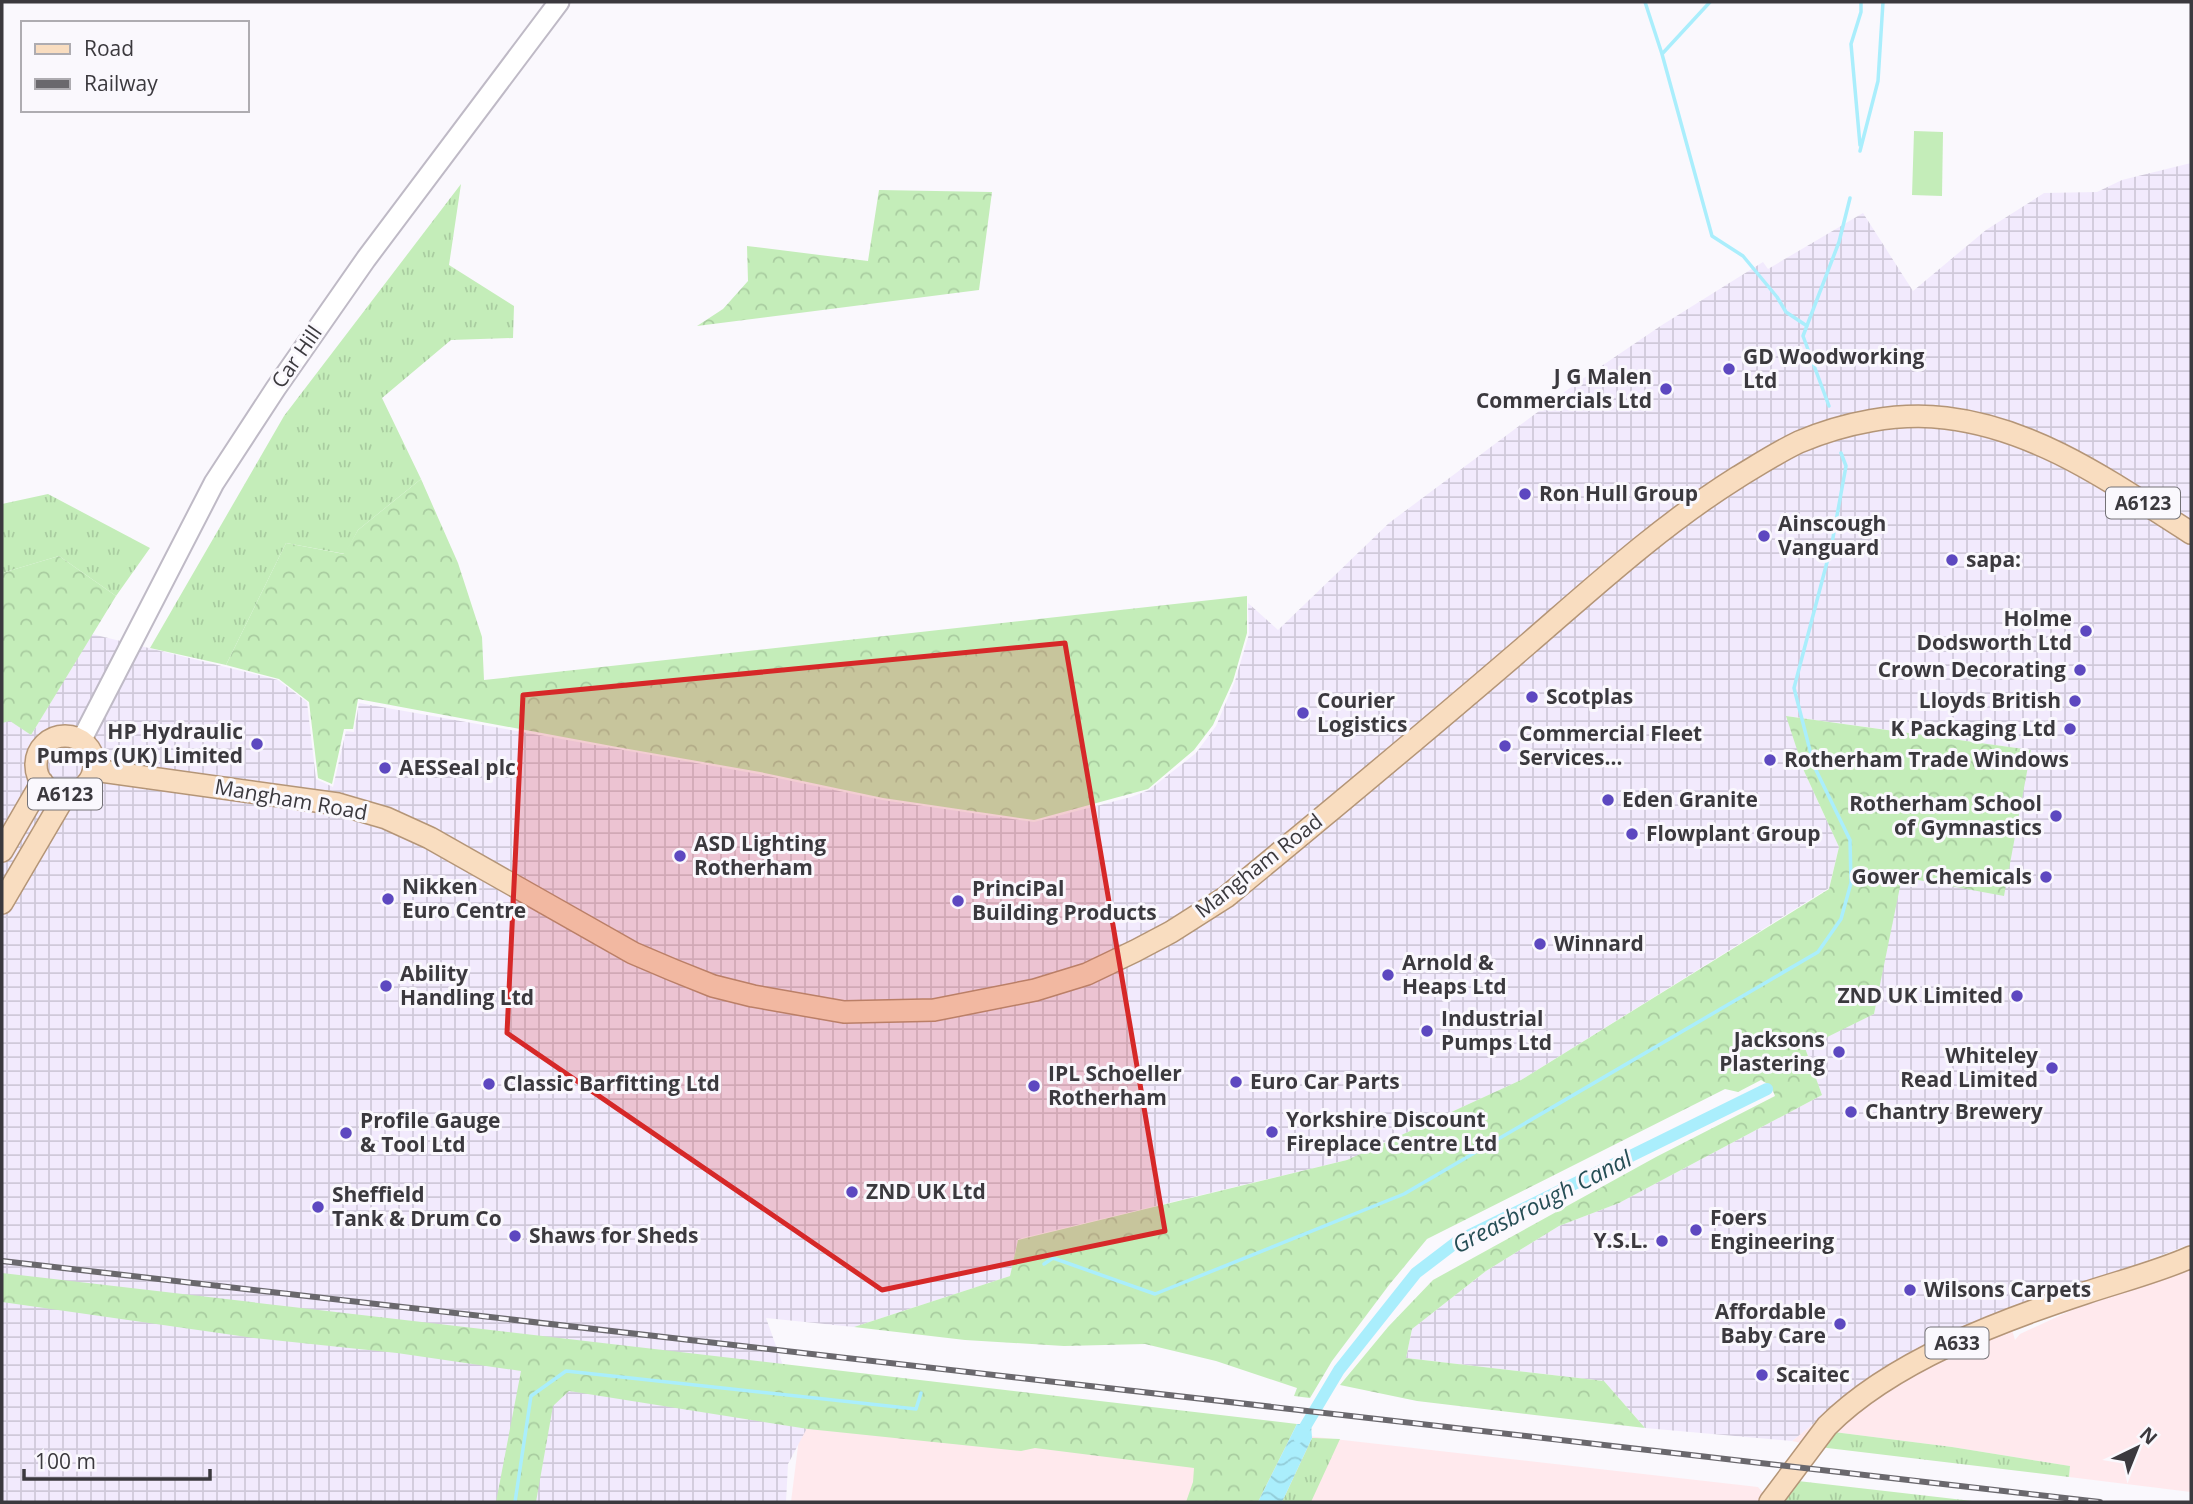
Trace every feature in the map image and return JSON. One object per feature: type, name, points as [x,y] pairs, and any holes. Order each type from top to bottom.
[{"type":"main road","name":"Car Hill","points":[[81,741],[214,483],[366,258],[559,2]]},
{"type":"main road","name":"Mangham Road","points":[[94,770],[338,804],[386,818],[430,838],[633,953],[713,986],[799,1006],[844,1012],[934,1010],[1035,990],[1087,974],[1171,932],[1226,897],[1655,537],[1707,497],[1797,443],[1840,427],[1893,418],[1946,418],[2006,432],[2052,449],[2191,533]]},
{"type":"main road","name":"A6123","points":[[65,736],[81,741],[92,754],[94,770],[90,780],[75,793],[57,793],[42,782],[36,764],[43,746],[65,736]]},
{"type":"main road","name":"A6123","points":[[2,851],[42,782]]},
{"type":"main road","name":"A6123","points":[[2,903],[66,794]]},
{"type":"main road","name":"A633","points":[[1770,1502],[1837,1415],[1902,1370],[1997,1324],[2191,1257]]},
{"type":"highlighted area","points":[[1065,643],[1165,1231],[882,1290],[507,1033],[523,695]]},
{"type":"shaded area","points":[[2191,163],[2191,1244],[2007,1313],[1848,1396],[1792,1441],[1645,1428],[1604,1381],[1406,1358],[1412,1329],[1486,1271],[1559,1226],[1619,1203],[1822,1095],[1804,1048],[1874,1014],[1901,876],[2031,750],[1787,716],[1804,771],[1839,847],[1829,888],[1521,1080],[1347,1160],[1018,1239],[1010,1276],[854,1327],[766,1318],[806,1430],[788,1464],[786,1502],[2,1502],[2,723],[10,720],[31,735],[92,634],[278,680],[307,702],[316,779],[333,787],[346,731],[354,732],[359,703],[758,774],[882,800],[1034,822],[1149,790],[1196,753],[1216,726],[1235,681],[1249,634],[1248,603],[1278,630],[1389,523],[1578,382],[1662,325],[1763,262],[1768,269],[1863,213],[1913,291],[1986,230],[2044,193],[2097,192],[2122,180]]},
{"type":"shaded area","points":[[2191,1269],[2191,1492],[2069,1477],[2070,1466],[1952,1447],[1834,1432],[1819,1447],[1792,1441],[1848,1396],[2007,1313],[2015,1340],[2020,1334],[2072,1310]]},
{"type":"shaded area","points":[[936,1394],[1758,1487],[1771,1502],[791,1502],[801,1422]]},
{"type":"green space","points":[[1914,131],[1943,132],[1942,196],[1912,195]]},
{"type":"green space","points":[[461,184],[449,265],[514,306],[513,338],[451,340],[382,398],[421,479],[358,530],[345,554],[286,543],[226,665],[150,648],[284,416]]},
{"type":"green space","points":[[879,190],[992,192],[979,290],[697,326],[723,309],[748,281],[747,246],[868,261]]},
{"type":"green space","points":[[421,479],[458,563],[482,637],[484,680],[1247,596],[1247,633],[1233,681],[1213,725],[1194,750],[1148,789],[1034,820],[883,798],[760,772],[358,699],[353,729],[344,729],[332,784],[318,778],[309,702],[279,679],[226,665],[286,543],[344,554],[358,530]]},
{"type":"green space","points":[[48,494],[150,548],[116,596],[59,556],[2,573],[2,504]]},
{"type":"green space","points":[[59,556],[116,596],[31,735],[10,721],[2,723],[2,573]]},
{"type":"green space","points":[[1786,716],[2031,750],[2004,896],[1902,877],[1874,1014],[1805,1048],[1822,1095],[1619,1203],[1559,1226],[1486,1271],[1412,1329],[1406,1358],[1604,1381],[1645,1428],[1417,1401],[1340,1385],[1388,1327],[1433,1280],[1656,1157],[1775,1096],[1771,1086],[1761,1080],[1738,1092],[1725,1089],[1427,1239],[1332,1361],[1310,1398],[1294,1396],[1297,1388],[1216,1361],[1145,1344],[1064,1346],[965,1340],[854,1327],[1010,1276],[1018,1240],[1347,1160],[1521,1080],[1829,889],[1839,847],[1804,771]]},
{"type":"green space","points":[[2,1273],[1297,1424],[1258,1502],[1186,1502],[1193,1482],[1194,1468],[1035,1448],[1021,1451],[808,1429],[569,1391],[553,1406],[536,1502],[496,1502],[521,1371],[397,1353],[254,1338],[2,1302]]},
{"type":"green space","points":[[1834,1432],[2070,1466],[2069,1477],[1819,1447]]},
{"type":"green space","points":[[1312,1438],[1340,1439],[1311,1502],[1282,1502]]},
{"type":"green space","points":[[1798,1481],[1981,1502],[1783,1502]]},
{"type":"water","points":[[1297,1424],[1311,1424],[1312,1438],[1282,1502],[1258,1502]]},
{"type":"waterway","points":[[1645,2],[1712,236],[1743,256],[1786,312],[1807,326]]},
{"type":"waterway","points":[[1662,54],[1710,2]]},
{"type":"waterway","points":[[1860,145],[1851,44],[1861,12],[1861,2]]},
{"type":"waterway","points":[[1860,151],[1878,81],[1883,2]]},
{"type":"waterway","points":[[1829,406],[1803,336],[1839,242],[1850,198]]},
{"type":"waterway","points":[[1044,1264],[1053,1258],[1155,1294],[1404,1194],[1818,952],[1841,919],[1851,883],[1850,840],[1814,766],[1794,688],[1832,543],[1846,466],[1841,453]]},
{"type":"waterway","name":"Greasbrough Canal","points":[[1299,1437],[1339,1370],[1416,1273],[1458,1241],[1767,1089]]},
{"type":"waterway","points":[[515,1502],[531,1396],[566,1371],[916,1409],[921,1393]]},
{"type":"railway","points":[[2,1261],[2100,1502]]},
{"type":"place","name":"GD Woodworking Ltd","points":[[1729,369]]},
{"type":"place","name":"J G Malen Commercials Ltd","points":[[1666,389]]},
{"type":"place","name":"Ron Hull Group","points":[[1525,494]]},
{"type":"place","name":"Ainscough Vanguard","points":[[1764,536]]},
{"type":"place","name":"sapa:","points":[[1952,560]]},
{"type":"place","name":"Holme Dodsworth Ltd","points":[[2086,631]]},
{"type":"place","name":"Crown Decorating","points":[[2080,670]]},
{"type":"place","name":"Scotplas","points":[[1532,697]]},
{"type":"place","name":"Lloyds British","points":[[2075,701]]},
{"type":"place","name":"Courier Logistics","points":[[1303,713]]},
{"type":"place","name":"K Packaging Ltd","points":[[2070,729]]},
{"type":"place","name":"HP Hydraulic Pumps (UK) Limited","points":[[257,744]]},
{"type":"place","name":"Commercial Fleet Services...","points":[[1505,746]]},
{"type":"place","name":"Rotherham Trade Windows","points":[[1770,760]]},
{"type":"place","name":"AESSeal plc","points":[[385,768]]},
{"type":"place","name":"Eden Granite","points":[[1608,800]]},
{"type":"place","name":"Rotherham School of Gymnastics","points":[[2056,816]]},
{"type":"place","name":"Flowplant Group","points":[[1632,834]]},
{"type":"place","name":"ASD Lighting Rotherham","points":[[680,856]]},
{"type":"place","name":"Gower Chemicals","points":[[2046,877]]},
{"type":"place","name":"Nikken Euro Centre","points":[[388,899]]},
{"type":"place","name":"PrinciPal Building Products","points":[[958,901]]},
{"type":"place","name":"Winnard","points":[[1540,944]]},
{"type":"place","name":"Arnold & Heaps Ltd","points":[[1388,975]]},
{"type":"place","name":"Ability Handling Ltd","points":[[386,986]]},
{"type":"place","name":"ZND UK Limited","points":[[2017,996]]},
{"type":"place","name":"Industrial Pumps Ltd","points":[[1427,1031]]},
{"type":"place","name":"Jacksons Plastering","points":[[1839,1052]]},
{"type":"place","name":"Whiteley Read Limited","points":[[2052,1068]]},
{"type":"place","name":"Euro Car Parts","points":[[1236,1082]]},
{"type":"place","name":"Classic Barfitting Ltd","points":[[489,1084]]},
{"type":"place","name":"IPL Schoeller Rotherham","points":[[1034,1086]]},
{"type":"place","name":"Chantry Brewery","points":[[1851,1112]]},
{"type":"place","name":"Yorkshire Discount Fireplace Centre Ltd","points":[[1272,1132]]},
{"type":"place","name":"Profile Gauge & Tool Ltd","points":[[346,1133]]},
{"type":"place","name":"ZND UK Ltd","points":[[852,1192]]},
{"type":"place","name":"Sheffield Tank & Drum Co","points":[[318,1207]]},
{"type":"place","name":"Foers Engineering","points":[[1696,1230]]},
{"type":"place","name":"Shaws for Sheds","points":[[515,1236]]},
{"type":"place","name":"Y.S.L.","points":[[1662,1241]]},
{"type":"place","name":"Wilsons Carpets","points":[[1910,1290]]},
{"type":"place","name":"Affordable Baby Care","points":[[1840,1324]]},
{"type":"place","name":"Scaitec","points":[[1762,1375]]}]
